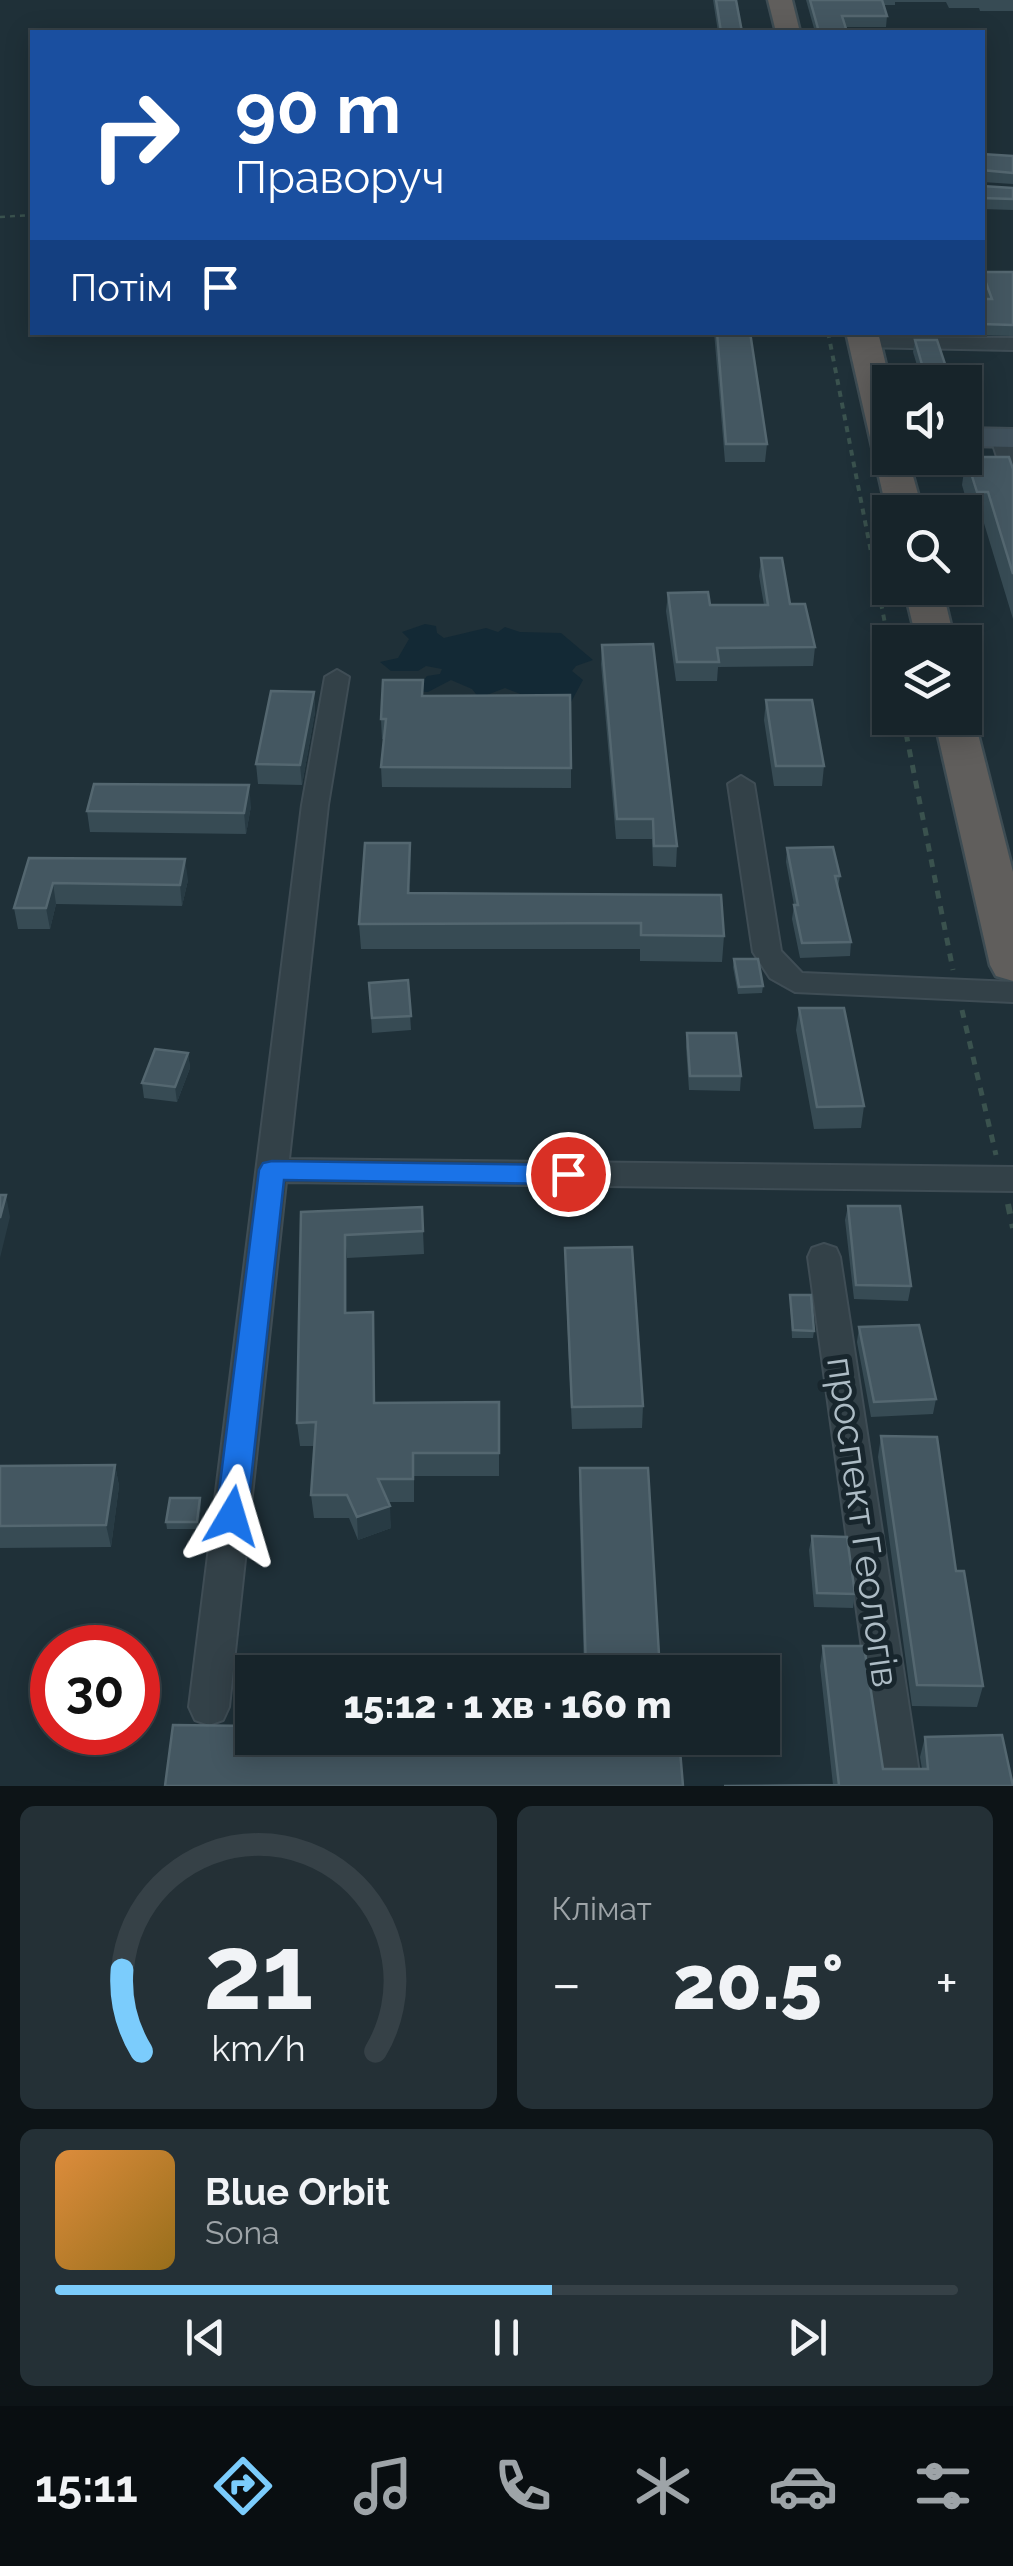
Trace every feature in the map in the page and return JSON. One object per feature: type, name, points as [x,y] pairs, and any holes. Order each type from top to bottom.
[{"type":"highway","points":[[780,0],[788,30]]},
{"type":"highway","points":[[864,338],[872,372]]},
{"type":"highway","points":[[958,735],[1013,966]]},
{"type":"main road","points":[[982,437],[1007,438]]},
{"type":"street","points":[[864,338],[1013,344]]},
{"type":"street","points":[[1007,438],[1013,472]]},
{"type":"street","points":[[209,1708],[315,804],[337,677]]},
{"type":"street","points":[[741,784],[767,952],[780,971],[795,982],[1013,992]]},
{"type":"street","points":[[272,1170],[1013,1179]]},
{"type":"street","name":"проспект Геологів","points":[[824,1257],[901,1786]]},
{"type":"path","points":[[0,218],[30,216]]},
{"type":"path","points":[[829,335],[885,625]]},
{"type":"water","points":[[425,624],[436,626],[437,633],[444,638],[486,628],[498,632],[505,627],[520,632],[561,633],[593,660],[572,671],[583,680],[570,704],[561,695],[528,697],[505,688],[479,698],[472,689],[451,680],[428,692],[414,691],[427,676],[440,674],[442,669],[426,666],[418,671],[391,671],[380,662],[398,658],[409,639],[402,632]]},
{"type":"building","points":[[716,0],[736,0],[742,30],[721,30]]},
{"type":"building","points":[[810,0],[882,0],[887,16],[842,16],[846,30],[818,30]]},
{"type":"building","points":[[985,154],[1013,156],[1013,173],[985,170]]},
{"type":"building","points":[[985,186],[1013,188],[1013,199],[985,198]]},
{"type":"building","points":[[985,272],[1013,272],[1013,325],[985,324],[985,299],[992,299]]},
{"type":"building","points":[[717,335],[750,335],[767,444],[726,444]]},
{"type":"building","points":[[915,340],[937,340],[945,365],[922,365]]},
{"type":"building","points":[[982,457],[1009,457],[1013,469],[1013,574],[988,492],[977,492],[972,475],[982,475]]},
{"type":"building","points":[[761,558],[782,558],[790,604],[805,604],[815,647],[717,648],[719,662],[677,662],[668,593],[708,592],[710,605],[768,605]]},
{"type":"building","points":[[653,644],[677,846],[654,846],[653,819],[617,819],[602,645]]},
{"type":"building","points":[[383,680],[423,680],[422,696],[570,695],[571,768],[381,767],[386,719],[381,719]]},
{"type":"building","points":[[271,691],[314,692],[300,765],[256,764]]},
{"type":"building","points":[[766,700],[812,700],[824,766],[776,766]]},
{"type":"building","points":[[94,784],[249,785],[244,813],[87,811]]},
{"type":"building","points":[[365,843],[410,843],[408,893],[721,895],[724,936],[641,935],[641,923],[359,924]]},
{"type":"building","points":[[833,847],[840,876],[835,876],[851,942],[802,943],[787,848]]},
{"type":"building","points":[[29,858],[185,859],[180,885],[53,883],[46,908],[14,908]]},
{"type":"building","points":[[734,959],[758,959],[763,986],[739,987]]},
{"type":"building","points":[[408,980],[411,1016],[372,1018],[369,983]]},
{"type":"building","points":[[799,1008],[844,1008],[864,1106],[817,1107]]},
{"type":"building","points":[[687,1033],[736,1033],[741,1076],[690,1076]]},
{"type":"building","points":[[155,1049],[188,1053],[175,1087],[142,1083]]},
{"type":"building","points":[[0,1195],[6,1195],[0,1218]]},
{"type":"building","points":[[848,1206],[900,1206],[911,1286],[856,1285]]},
{"type":"building","points":[[422,1207],[423,1231],[345,1235],[345,1313],[373,1312],[374,1403],[499,1402],[499,1453],[413,1453],[413,1479],[378,1479],[390,1506],[357,1517],[347,1495],[311,1495],[316,1422],[297,1423],[301,1212]]},
{"type":"building","points":[[632,1247],[643,1406],[572,1407],[565,1248]]},
{"type":"building","points":[[790,1295],[811,1295],[814,1331],[793,1330]]},
{"type":"building","points":[[919,1325],[936,1399],[874,1402],[859,1327]]},
{"type":"building","points":[[881,1436],[937,1437],[956,1571],[964,1571],[983,1686],[917,1685]]},
{"type":"building","points":[[115,1465],[106,1525],[0,1526],[0,1466]]},
{"type":"building","points":[[580,1468],[648,1468],[659,1655],[586,1655]]},
{"type":"building","points":[[170,1498],[200,1498],[197,1522],[166,1522]]},
{"type":"building","points":[[812,1536],[847,1537],[855,1594],[817,1593]]},
{"type":"building","points":[[823,1646],[864,1646],[883,1769],[928,1769],[925,1737],[1002,1735],[1013,1786],[724,1786],[839,1785]]},
{"type":"building","points":[[173,1725],[235,1726],[235,1755],[680,1755],[683,1786],[165,1786]]},
{"type":"route","points":[[232,1516],[272,1170],[568,1174]]}]
